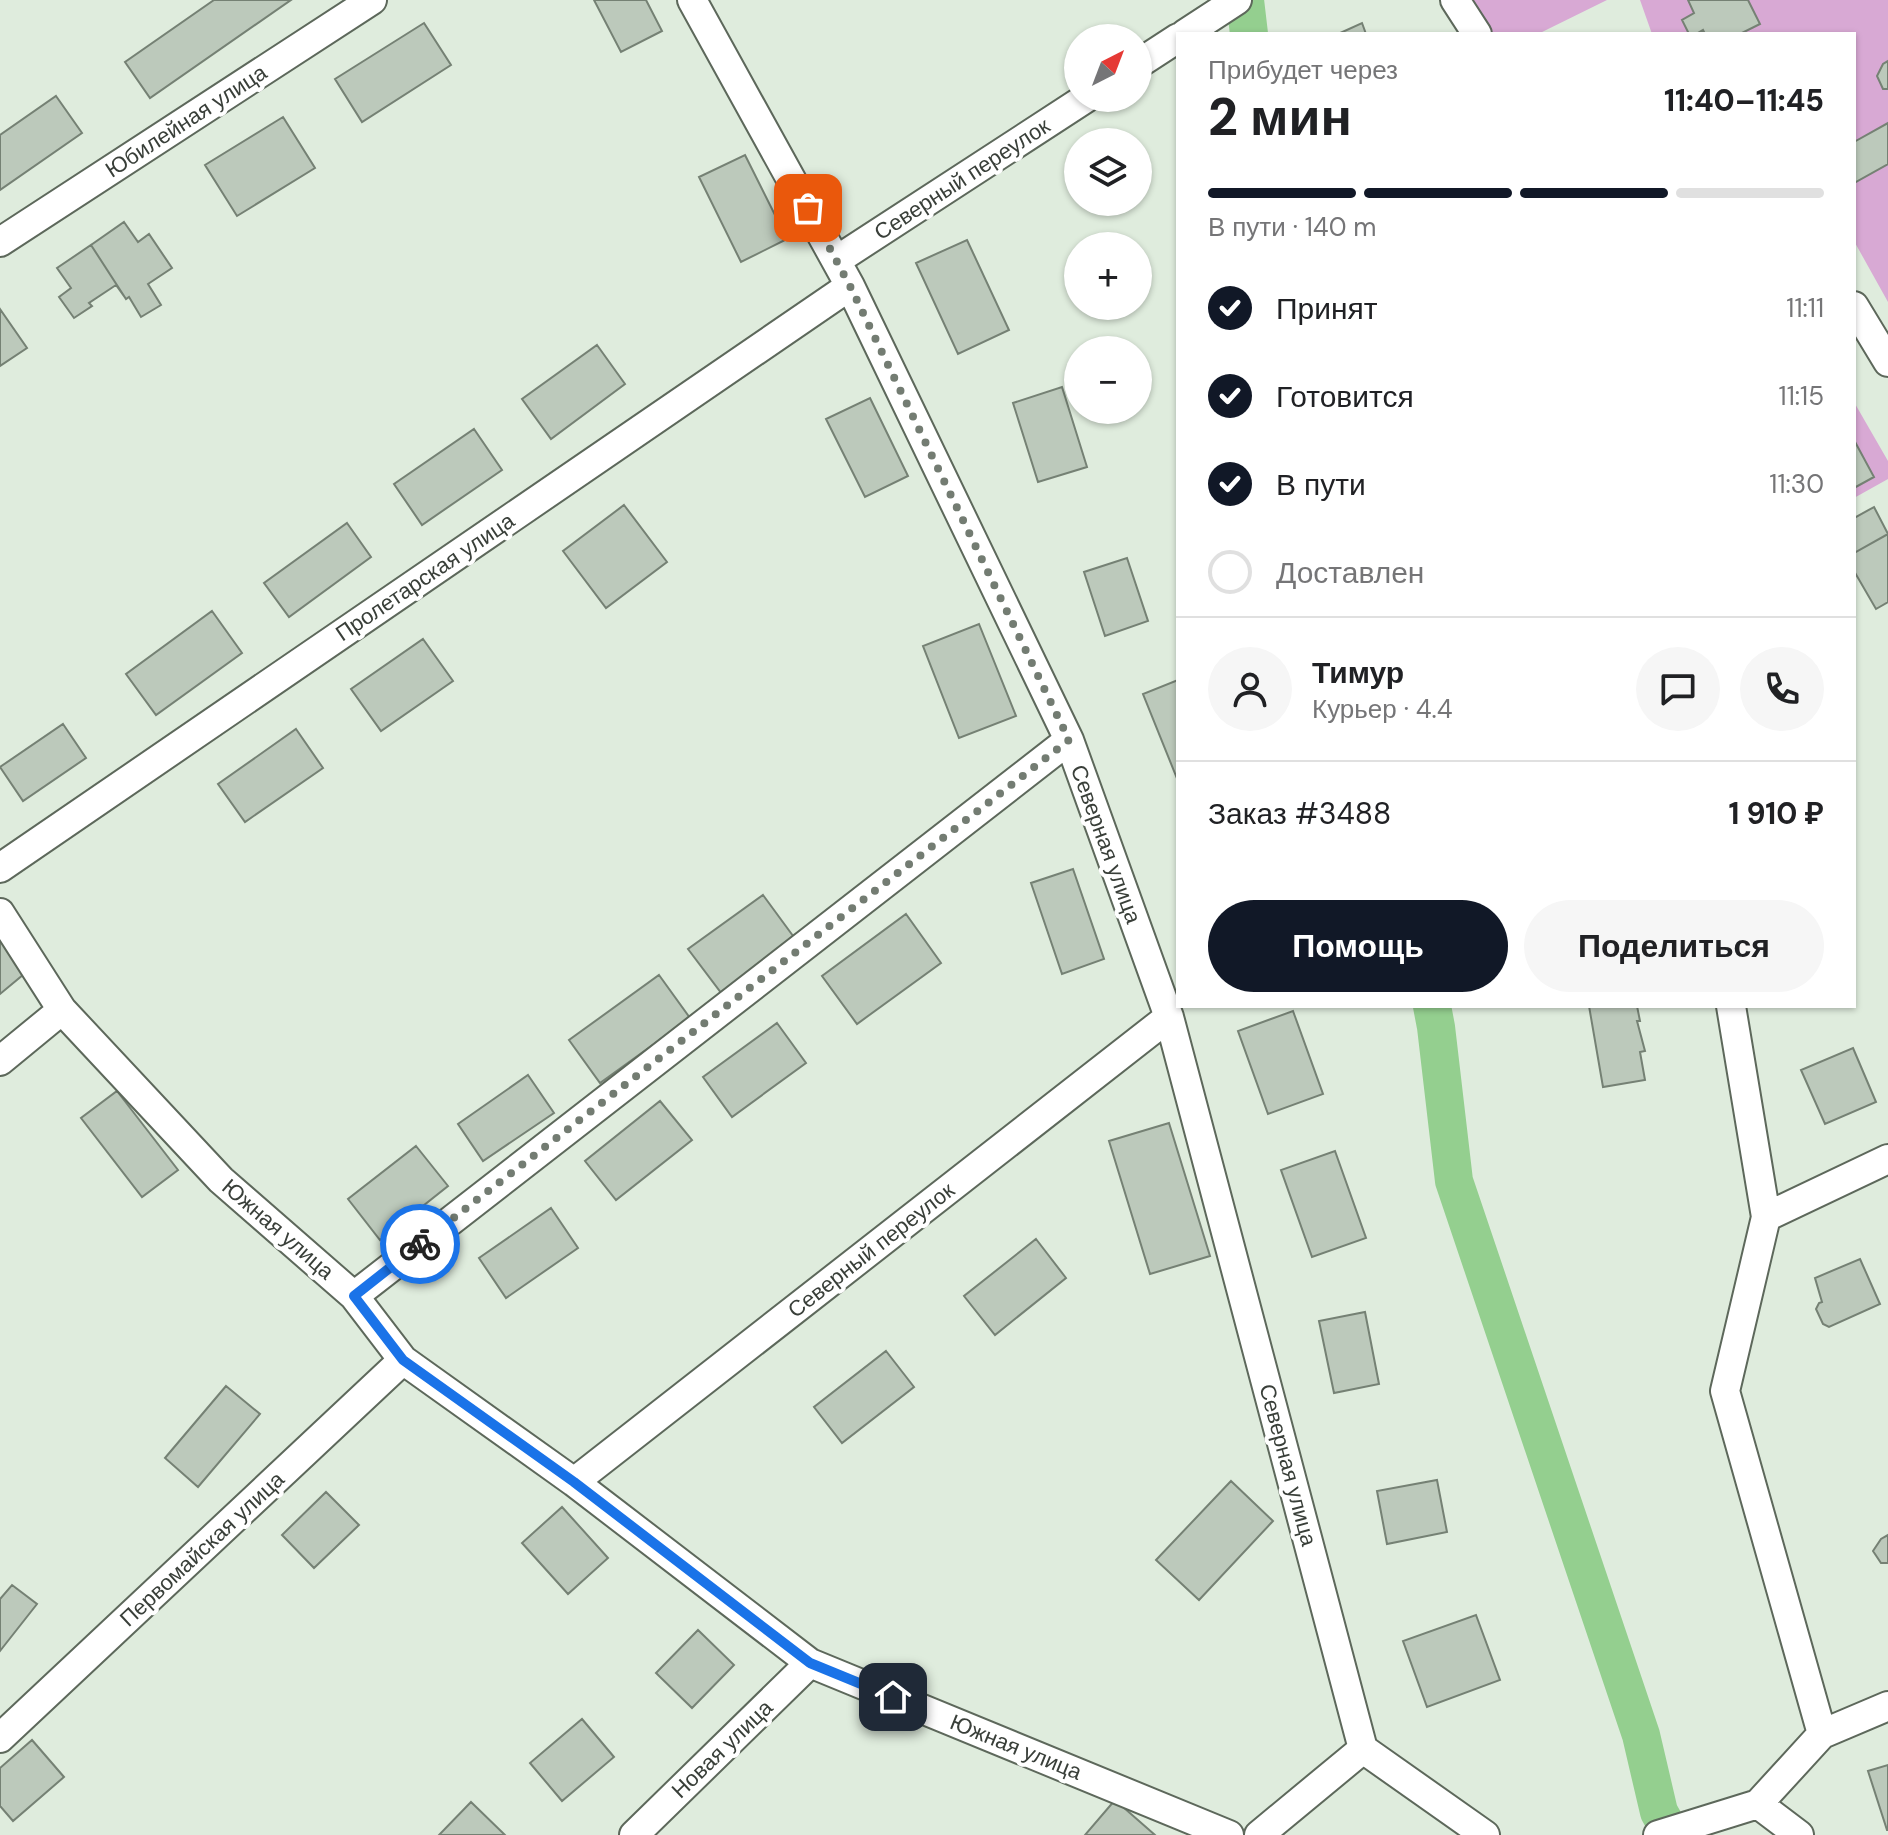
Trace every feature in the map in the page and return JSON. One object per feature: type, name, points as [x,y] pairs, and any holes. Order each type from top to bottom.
[{"type":"street","name":"Юбилейная улица","points":[[0,242],[372,0]]},
{"type":"street","name":"Северная улица","points":[[692,0],[837,260],[1069,740],[1169,1017],[1363,1749]]},
{"type":"street","points":[[1187,32],[1237,0]]},
{"type":"street","points":[[1455,0],[1476,32]]},
{"type":"street","points":[[1152,55],[1176,39]]},
{"type":"street","name":"Северный переулок","points":[[837,260],[1064,112]]},
{"type":"street","name":"Пролетарская улица","points":[[0,868],[850,286]]},
{"type":"street","points":[[1856,309],[1888,362]]},
{"type":"street","points":[[354,1296],[1069,740]]},
{"type":"street","name":"Южная улица","points":[[0,913],[62,1010],[221,1180],[354,1296],[403,1360],[574,1482],[810,1663],[1229,1835]]},
{"type":"street","points":[[1731,1008],[1766,1217],[1725,1391],[1822,1734]]},
{"type":"street","points":[[0,1061],[62,1010]]},
{"type":"street","name":"Северный переулок","points":[[574,1482],[1169,1017]]},
{"type":"street","points":[[1766,1217],[1888,1159]]},
{"type":"street","name":"Первомайская улица","points":[[0,1738],[403,1360]]},
{"type":"street","name":"Новая улица","points":[[634,1835],[810,1663]]},
{"type":"street","points":[[1658,1835],[1758,1804],[1822,1734],[1888,1706]]},
{"type":"street","points":[[1259,1835],[1363,1749],[1485,1835]]},
{"type":"street","points":[[1758,1804],[1799,1835]]},
{"type":"shaded area","points":[[1461,0],[1607,0],[1542,32],[1478,32]]},
{"type":"shaded area","points":[[1640,0],[1888,0],[1888,302],[1856,245],[1856,32],[1651,32]]},
{"type":"shaded area","points":[[1856,405],[1888,461],[1888,479],[1856,497]]},
{"type":"building","points":[[214,0],[291,0],[150,98],[125,62]]},
{"type":"building","points":[[594,0],[646,0],[662,31],[621,52]]},
{"type":"building","points":[[1688,0],[1748,0],[1760,24],[1744,32],[1688,32],[1682,20],[1694,13]]},
{"type":"building","points":[[424,23],[451,65],[362,122],[335,79]]},
{"type":"building","points":[[1362,23],[1365,32],[1342,32]]},
{"type":"building","points":[[1888,61],[1888,89],[1883,89],[1877,76]]},
{"type":"building","points":[[56,96],[82,133],[0,190],[0,135]]},
{"type":"building","points":[[283,117],[315,168],[237,216],[205,165]]},
{"type":"building","points":[[1888,123],[1888,164],[1856,182],[1856,141]]},
{"type":"building","points":[[745,155],[787,239],[741,262],[699,177]]},
{"type":"building","points":[[124,222],[138,242],[149,234],[172,268],[148,284],[161,305],[141,317],[91,245]]},
{"type":"building","points":[[967,240],[1009,330],[958,354],[916,263]]},
{"type":"building","points":[[91,245],[126,299],[116,285],[89,303],[92,306],[74,318],[59,297],[71,288],[57,268]]},
{"type":"building","points":[[0,309],[27,348],[0,366]]},
{"type":"building","points":[[597,345],[625,384],[551,439],[522,399]]},
{"type":"building","points":[[1062,387],[1064,424],[1074,424],[1087,467],[1038,482],[1013,403]]},
{"type":"building","points":[[870,398],[908,476],[865,497],[826,419]]},
{"type":"building","points":[[474,429],[502,470],[422,525],[394,484]]},
{"type":"building","points":[[1856,444],[1874,477],[1856,487]]},
{"type":"building","points":[[624,505],[667,562],[606,608],[563,551]]},
{"type":"building","points":[[1874,507],[1888,534],[1856,552],[1856,517]]},
{"type":"building","points":[[347,523],[371,557],[289,617],[264,583]]},
{"type":"building","points":[[1888,534],[1888,602],[1876,609],[1856,574],[1856,552]]},
{"type":"building","points":[[1127,558],[1148,621],[1105,636],[1084,572]]},
{"type":"building","points":[[212,611],[242,653],[156,715],[126,674]]},
{"type":"building","points":[[979,624],[1016,716],[959,738],[923,646]]},
{"type":"building","points":[[423,639],[453,681],[381,731],[351,689]]},
{"type":"building","points":[[1176,681],[1176,776],[1143,694]]},
{"type":"building","points":[[63,724],[86,758],[23,801],[0,767]]},
{"type":"building","points":[[296,729],[323,768],[245,822],[218,784]]},
{"type":"building","points":[[1073,869],[1104,959],[1062,974],[1031,883]]},
{"type":"building","points":[[763,895],[796,940],[722,994],[688,949]]},
{"type":"building","points":[[906,914],[941,963],[857,1024],[822,976]]},
{"type":"building","points":[[0,933],[30,969],[0,994]]},
{"type":"building","points":[[659,975],[690,1018],[600,1083],[569,1040]]},
{"type":"building","points":[[1589,1008],[1637,1008],[1640,1021],[1637,1021],[1645,1051],[1640,1052],[1645,1080],[1603,1087]]},
{"type":"building","points":[[1293,1011],[1323,1094],[1268,1114],[1238,1031]]},
{"type":"building","points":[[777,1023],[806,1063],[732,1117],[703,1077]]},
{"type":"building","points":[[1853,1048],[1876,1102],[1825,1124],[1801,1070]]},
{"type":"building","points":[[528,1075],[554,1113],[483,1161],[458,1124]]},
{"type":"building","points":[[117,1091],[178,1170],[142,1197],[81,1118]]},
{"type":"building","points":[[660,1101],[692,1140],[616,1200],[585,1161]]},
{"type":"building","points":[[1169,1123],[1210,1256],[1150,1274],[1109,1141]]},
{"type":"building","points":[[416,1146],[448,1186],[380,1240],[348,1199]]},
{"type":"building","points":[[1335,1151],[1366,1238],[1312,1257],[1281,1170]]},
{"type":"building","points":[[551,1208],[578,1248],[506,1298],[479,1258]]},
{"type":"building","points":[[1036,1239],[1066,1278],[995,1335],[964,1296]]},
{"type":"building","points":[[1860,1259],[1880,1304],[1829,1327],[1823,1324],[1816,1309],[1822,1302],[1815,1278]]},
{"type":"building","points":[[1365,1312],[1379,1384],[1334,1393],[1319,1321]]},
{"type":"building","points":[[886,1351],[914,1387],[842,1443],[814,1407]]},
{"type":"building","points":[[226,1386],[260,1414],[198,1487],[165,1458]]},
{"type":"building","points":[[1437,1480],[1447,1532],[1387,1544],[1377,1491]]},
{"type":"building","points":[[1231,1481],[1273,1521],[1199,1600],[1156,1560]]},
{"type":"building","points":[[326,1492],[359,1525],[314,1568],[282,1535]]},
{"type":"building","points":[[562,1507],[608,1558],[568,1594],[522,1543]]},
{"type":"building","points":[[1888,1535],[1888,1563],[1881,1563],[1873,1551]]},
{"type":"building","points":[[12,1585],[37,1604],[0,1651],[0,1599]]},
{"type":"building","points":[[1476,1615],[1500,1680],[1427,1707],[1403,1641]]},
{"type":"building","points":[[698,1630],[734,1665],[692,1708],[656,1673]]},
{"type":"building","points":[[582,1719],[614,1757],[562,1801],[530,1763]]},
{"type":"building","points":[[32,1740],[64,1777],[13,1821],[0,1806],[0,1768]]},
{"type":"building","points":[[1888,1765],[1888,1830],[1887,1830],[1868,1771]]},
{"type":"building","points":[[1115,1800],[1155,1835],[1085,1835]]},
{"type":"building","points":[[471,1802],[505,1835],[439,1835]]},
{"type":"waterway","points":[[1245,0],[1249,32]]},
{"type":"waterway","points":[[1432,1008],[1454,1181],[1641,1735],[1659,1812],[1672,1835]]},
{"type":"way so far","points":[[420,1244],[1069,740],[850,286],[808,208]]},
{"type":"route","points":[[420,1244],[354,1296],[403,1360],[574,1482],[810,1663],[893,1697]]}]
